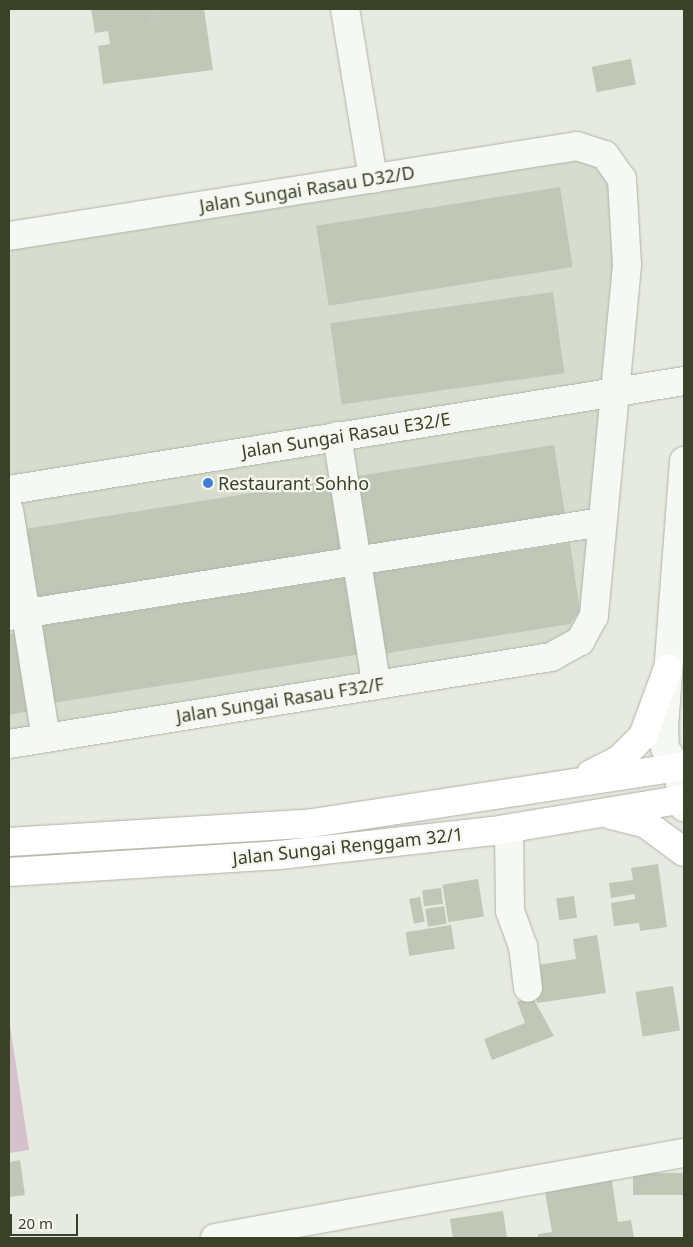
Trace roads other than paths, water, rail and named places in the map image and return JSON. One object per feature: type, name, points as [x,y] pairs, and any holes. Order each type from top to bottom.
[{"type":"main road","points":[[572,784],[619,760],[643,736],[668,668]]},
{"type":"main road","name":"Jalan Sungai Renggam 32/1","points":[[9,842],[306,824],[572,784],[682,763]]},
{"type":"main road","name":"Jalan Sungai Renggam 32/1","points":[[9,872],[279,855],[509,829],[684,802]]},
{"type":"main road","points":[[606,813],[646,824],[684,852]]},
{"type":"street","points":[[346,9],[373,179]]},
{"type":"street","name":"Jalan Sungai Rasau D32/D","points":[[9,236],[578,146],[605,155],[622,179],[627,265],[614,394]]},
{"type":"street","name":"Jalan Sungai Rasau E32/E","points":[[9,490],[337,436],[614,394],[684,381]]},
{"type":"street","points":[[17,614],[602,522],[614,394]]},
{"type":"street","points":[[337,436],[376,683]]},
{"type":"street","points":[[684,461],[668,668],[665,748],[682,763],[684,802]]},
{"type":"street","points":[[9,510],[17,614],[46,738]]},
{"type":"street","name":"Jalan Sungai Rasau F32/F","points":[[9,744],[376,683],[551,657],[580,641],[594,616],[602,522]]},
{"type":"street","points":[[509,829],[510,911],[523,946],[528,988]]},
{"type":"street","points":[[215,1238],[684,1153]]},
{"type":"tunnel","points":[[148,9],[162,9]]},
{"type":"place","name":"Restaurant Sohho","points":[[208,483]]}]
